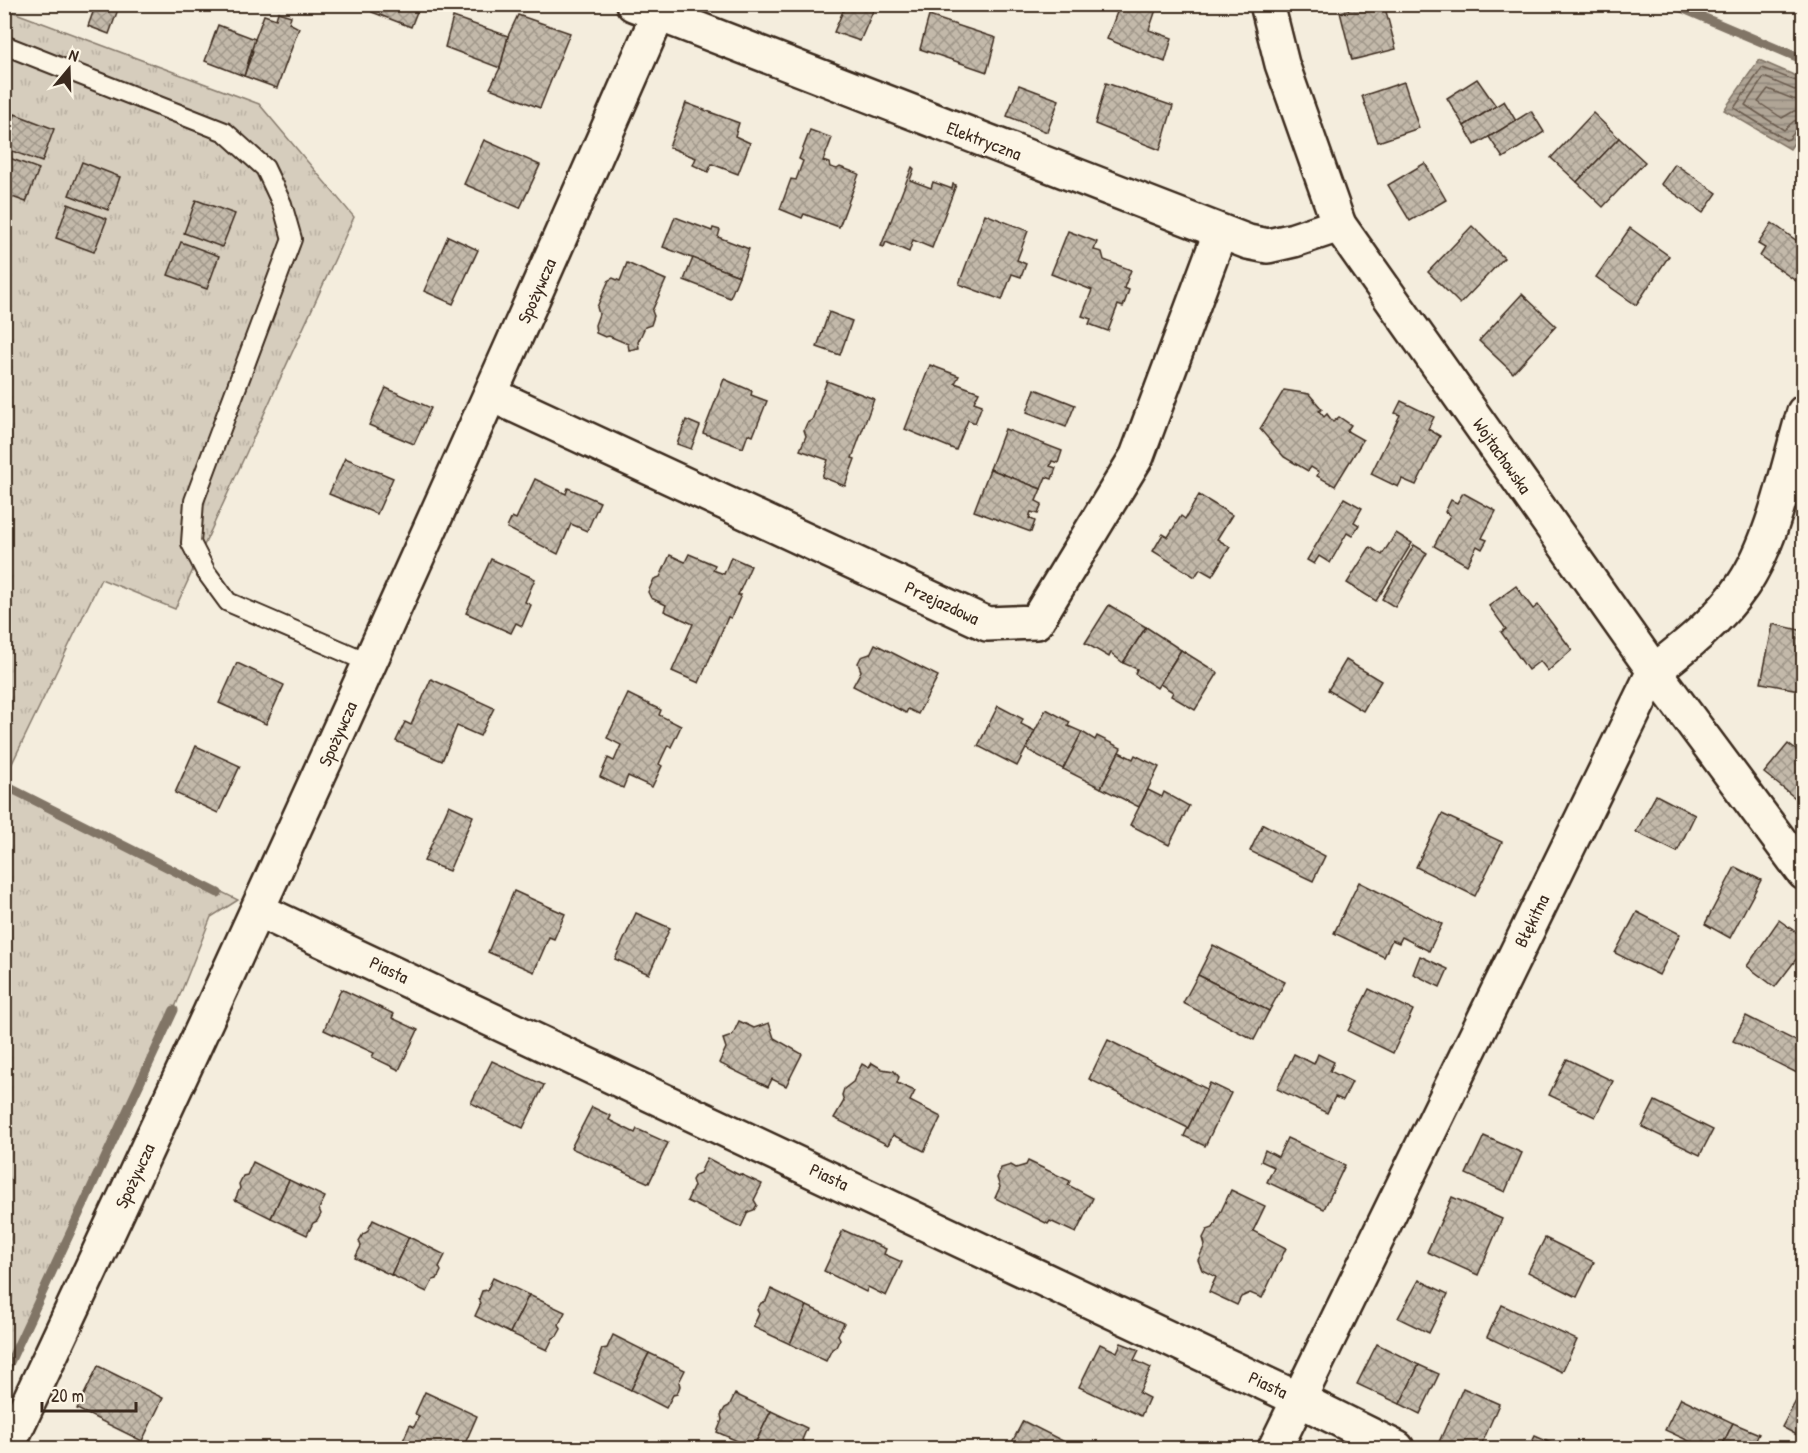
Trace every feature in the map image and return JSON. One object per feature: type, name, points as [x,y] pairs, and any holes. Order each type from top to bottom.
[{"type":"street","name":"Wojtachowska","points":[[1267,4],[1282,64],[1339,225],[1654,671],[1803,873]]},
{"type":"street","name":"Elektryczna","points":[[645,10],[1248,242],[1268,246],[1339,225]]},
{"type":"street","name":"Spożywcza","points":[[7,1449],[258,910],[492,395],[645,10]]},
{"type":"street","name":"Przejazdowa","points":[[492,395],[987,624],[1036,622],[1137,456],[1220,233]]},
{"type":"street","name":"Błękitna","points":[[1275,1449],[1654,671],[1703,632],[1743,585],[1767,537],[1803,412]]},
{"type":"street","name":"Piasta","points":[[258,910],[1298,1399],[1397,1449]]},
{"type":"lane","points":[[4,45],[225,132],[265,168],[282,204],[292,239],[194,501],[191,543],[206,572],[228,602],[370,663]]},
{"type":"green space","points":[[5,9],[259,104],[354,217],[175,609],[101,579],[5,778]]},
{"type":"green space","points":[[5,785],[238,900],[211,917],[174,1010],[5,1375]]},
{"type":"water","points":[[1759,60],[1803,79],[1803,129],[1790,149],[1724,110]]},
{"type":"building","points":[[96,4],[120,4],[109,34],[88,26]]},
{"type":"building","points":[[375,4],[420,4],[411,27],[372,12]]},
{"type":"building","points":[[846,4],[876,4],[860,41],[834,32]]},
{"type":"building","points":[[1120,4],[1158,4],[1149,30],[1172,38],[1165,62],[1107,39]]},
{"type":"building","points":[[1368,4],[1384,4],[1396,49],[1352,60],[1340,12]]},
{"type":"building","points":[[278,12],[291,16],[289,23],[299,28],[277,88],[244,76],[264,15],[276,19]]},
{"type":"building","points":[[518,15],[570,33],[540,108],[490,88],[500,68],[508,36]]},
{"type":"building","points":[[929,16],[996,38],[987,72],[920,49]]},
{"type":"building","points":[[453,17],[508,36],[500,68],[445,47]]},
{"type":"building","points":[[218,25],[255,39],[244,76],[205,61]]},
{"type":"building","points":[[1477,79],[1496,106],[1464,126],[1447,98]]},
{"type":"building","points":[[1404,82],[1419,128],[1378,142],[1362,96]]},
{"type":"building","points":[[1106,83],[1173,106],[1160,150],[1095,124]]},
{"type":"building","points":[[1019,85],[1059,100],[1047,132],[1007,116]]},
{"type":"building","points":[[1504,101],[1516,121],[1475,145],[1464,126]]},
{"type":"building","points":[[686,103],[739,123],[735,136],[750,143],[738,174],[712,164],[708,172],[693,165],[696,158],[669,147]]},
{"type":"building","points":[[1531,111],[1544,132],[1503,158],[1489,137]]},
{"type":"building","points":[[1593,113],[1619,138],[1577,182],[1551,158]]},
{"type":"building","points":[[15,114],[54,129],[42,162],[4,148]]},
{"type":"building","points":[[810,130],[832,138],[823,161],[829,163],[830,167],[837,169],[840,167],[859,174],[839,227],[804,214],[802,218],[780,209],[791,179],[796,180],[803,161],[799,159]]},
{"type":"building","points":[[1619,138],[1645,162],[1603,207],[1577,182]]},
{"type":"building","points":[[484,140],[540,165],[520,208],[464,184]]},
{"type":"building","points":[[4,156],[39,169],[26,202],[4,194]]},
{"type":"building","points":[[82,162],[120,177],[108,210],[69,195]]},
{"type":"building","points":[[1425,163],[1446,200],[1410,221],[1388,185]]},
{"type":"building","points":[[1675,164],[1717,193],[1703,213],[1661,184]]},
{"type":"building","points":[[912,167],[914,169],[910,180],[931,188],[933,182],[952,189],[953,184],[956,185],[932,248],[913,240],[909,252],[886,242],[884,247],[881,246]]},
{"type":"building","points":[[196,200],[235,214],[222,247],[184,233]]},
{"type":"building","points":[[68,204],[107,219],[94,252],[56,238]]},
{"type":"building","points":[[985,214],[1028,231],[1017,260],[1026,264],[1021,277],[1012,274],[1002,300],[959,284]]},
{"type":"building","points":[[675,217],[712,231],[713,228],[720,230],[718,237],[749,249],[739,276],[663,247]]},
{"type":"building","points":[[1772,223],[1804,246],[1804,270],[1796,281],[1760,256],[1765,248],[1758,244]]},
{"type":"building","points":[[1472,226],[1504,258],[1460,304],[1428,272]]},
{"type":"building","points":[[1630,228],[1669,256],[1636,305],[1596,277]]},
{"type":"building","points":[[1068,231],[1097,242],[1094,250],[1102,252],[1104,260],[1131,270],[1124,288],[1129,290],[1123,307],[1118,305],[1108,331],[1089,324],[1091,319],[1082,316],[1092,290],[1051,274]]},
{"type":"building","points":[[448,236],[478,250],[453,304],[424,291]]},
{"type":"building","points":[[181,242],[219,256],[207,289],[168,275]]},
{"type":"building","points":[[693,258],[739,276],[730,298],[684,280]]},
{"type":"building","points":[[627,263],[666,280],[652,311],[654,316],[651,325],[645,327],[638,342],[639,348],[629,350],[628,344],[596,333],[595,325],[599,314],[597,307],[609,280],[613,278],[620,281]]},
{"type":"building","points":[[1522,294],[1556,326],[1513,373],[1479,341]]},
{"type":"building","points":[[829,312],[852,321],[840,355],[817,347]]},
{"type":"building","points":[[930,365],[959,376],[955,383],[979,392],[974,402],[982,405],[975,423],[968,420],[956,450],[905,429]]},
{"type":"building","points":[[724,379],[752,391],[751,395],[767,401],[753,436],[748,434],[743,448],[703,433]]},
{"type":"building","points":[[827,381],[874,399],[852,458],[855,459],[845,486],[822,477],[828,460],[800,450],[806,436],[804,430],[807,423],[812,420]]},
{"type":"building","points":[[386,388],[431,408],[414,444],[369,425]]},
{"type":"building","points":[[1035,389],[1075,405],[1066,427],[1027,412]]},
{"type":"building","points":[[1284,390],[1309,394],[1322,409],[1319,411],[1324,417],[1327,414],[1333,422],[1339,417],[1351,425],[1347,431],[1363,440],[1335,486],[1317,476],[1319,472],[1311,467],[1308,471],[1284,457],[1260,429]]},
{"type":"building","points":[[1401,401],[1434,417],[1428,429],[1440,436],[1416,485],[1402,479],[1398,487],[1371,474],[1400,415],[1395,413]]},
{"type":"building","points":[[686,420],[700,426],[691,449],[677,444]]},
{"type":"building","points":[[1005,429],[1062,451],[1058,463],[1052,461],[1050,466],[1056,468],[1052,479],[1046,477],[1041,489],[990,469]]},
{"type":"building","points":[[345,458],[393,478],[377,514],[329,494]]},
{"type":"building","points":[[990,469],[1041,489],[1036,501],[1042,504],[1038,514],[1031,512],[1029,518],[1035,521],[1031,532],[974,511]]},
{"type":"building","points":[[535,479],[566,494],[568,488],[600,502],[587,531],[571,524],[558,554],[507,528],[512,517],[516,519]]},
{"type":"building","points":[[1463,493],[1496,511],[1482,538],[1487,540],[1482,549],[1477,546],[1467,565],[1434,546],[1450,515],[1445,512],[1451,500],[1457,503]]},
{"type":"building","points":[[1199,495],[1232,515],[1217,539],[1230,547],[1212,576],[1200,569],[1195,577],[1153,551],[1163,534],[1168,537],[1181,516],[1185,519]]},
{"type":"building","points":[[1344,498],[1362,508],[1354,522],[1359,525],[1352,536],[1347,533],[1330,563],[1319,556],[1314,564],[1307,560]]},
{"type":"building","points":[[1396,533],[1412,543],[1376,601],[1347,583],[1370,547],[1382,555]]},
{"type":"building","points":[[1414,545],[1427,553],[1395,607],[1382,599]]},
{"type":"building","points":[[689,554],[715,565],[713,570],[724,574],[731,557],[751,566],[731,618],[728,617],[699,683],[672,671],[693,624],[664,611],[666,605],[651,598],[648,592],[654,579],[660,577],[670,555],[685,562]]},
{"type":"building","points":[[491,559],[535,579],[525,602],[531,605],[522,626],[516,623],[511,633],[466,613]]},
{"type":"building","points":[[1516,586],[1533,609],[1538,605],[1572,650],[1548,671],[1540,661],[1528,670],[1501,632],[1506,629],[1489,606]]},
{"type":"building","points":[[1109,605],[1146,627],[1123,663],[1111,653],[1109,657],[1085,643]]},
{"type":"building","points":[[1773,624],[1804,631],[1804,691],[1761,683]]},
{"type":"building","points":[[1146,627],[1181,650],[1157,688],[1135,674],[1137,669],[1123,663]]},
{"type":"building","points":[[875,644],[938,676],[918,714],[908,709],[906,713],[853,686],[861,671],[858,663],[861,657],[870,654]]},
{"type":"building","points":[[1181,650],[1218,673],[1195,710],[1171,696],[1173,692],[1160,684]]},
{"type":"building","points":[[1346,660],[1381,681],[1363,711],[1328,690]]},
{"type":"building","points":[[237,663],[284,685],[266,724],[219,703]]},
{"type":"building","points":[[431,679],[494,708],[480,736],[457,726],[442,761],[396,741],[405,722],[411,725]]},
{"type":"building","points":[[628,694],[661,710],[659,715],[681,726],[671,747],[668,745],[659,764],[662,766],[652,787],[628,776],[623,788],[600,777],[608,758],[614,761],[621,745],[607,738]]},
{"type":"building","points":[[998,706],[1023,719],[1021,724],[1035,731],[1017,766],[978,746]]},
{"type":"building","points":[[1046,709],[1070,722],[1068,726],[1082,732],[1063,769],[1026,749]]},
{"type":"building","points":[[1082,732],[1095,740],[1097,736],[1121,748],[1101,788],[1063,769]]},
{"type":"building","points":[[1788,744],[1804,756],[1804,805],[1764,773]]},
{"type":"building","points":[[196,746],[240,766],[218,813],[175,793]]},
{"type":"building","points":[[1119,752],[1133,759],[1135,755],[1159,767],[1139,807],[1101,788]]},
{"type":"building","points":[[1148,790],[1162,797],[1164,792],[1189,806],[1169,845],[1130,825]]},
{"type":"building","points":[[1656,795],[1695,815],[1677,852],[1636,832]]},
{"type":"building","points":[[449,805],[473,816],[449,871],[424,861]]},
{"type":"building","points":[[1442,814],[1502,842],[1475,896],[1416,867]]},
{"type":"building","points":[[1263,824],[1325,856],[1313,881],[1250,851]]},
{"type":"building","points":[[1735,867],[1761,880],[1730,938],[1705,924]]},
{"type":"building","points":[[1359,882],[1442,924],[1429,951],[1402,937],[1399,943],[1392,940],[1384,957],[1334,933]]},
{"type":"building","points":[[514,891],[565,914],[554,939],[549,937],[534,972],[488,952]]},
{"type":"building","points":[[1637,912],[1680,934],[1659,975],[1615,953]]},
{"type":"building","points":[[636,913],[670,928],[649,974],[615,959]]},
{"type":"building","points":[[1779,920],[1804,938],[1804,949],[1775,987],[1747,966]]},
{"type":"building","points":[[1213,945],[1285,982],[1269,1011],[1198,975]]},
{"type":"building","points":[[1420,956],[1448,969],[1440,987],[1413,974]]},
{"type":"building","points":[[1198,975],[1269,1011],[1254,1040],[1183,1003]]},
{"type":"building","points":[[341,989],[394,1014],[392,1018],[418,1030],[399,1070],[372,1057],[374,1053],[324,1030]]},
{"type":"building","points":[[1369,989],[1413,1010],[1393,1053],[1348,1031]]},
{"type":"building","points":[[1746,1016],[1804,1045],[1804,1060],[1797,1073],[1733,1041]]},
{"type":"building","points":[[739,1021],[754,1028],[769,1023],[774,1038],[802,1054],[786,1086],[772,1079],[768,1087],[719,1063],[726,1048],[723,1039],[732,1036]]},
{"type":"building","points":[[1108,1040],[1207,1089],[1188,1128],[1089,1079]]},
{"type":"building","points":[[1294,1054],[1314,1064],[1318,1054],[1334,1062],[1330,1071],[1352,1082],[1343,1100],[1335,1097],[1327,1113],[1277,1089]]},
{"type":"building","points":[[1567,1059],[1613,1081],[1595,1117],[1549,1095]]},
{"type":"building","points":[[492,1061],[544,1085],[523,1128],[471,1103]]},
{"type":"building","points":[[872,1063],[882,1069],[894,1071],[899,1077],[897,1083],[915,1091],[910,1101],[941,1117],[924,1151],[893,1135],[888,1145],[834,1118],[844,1101],[842,1095],[844,1089],[853,1082],[862,1064],[869,1068]]},
{"type":"building","points":[[1210,1083],[1231,1093],[1205,1146],[1184,1136]]},
{"type":"building","points":[[1655,1101],[1713,1130],[1700,1155],[1642,1127]]},
{"type":"building","points":[[592,1107],[611,1116],[609,1120],[635,1133],[637,1129],[668,1143],[649,1183],[571,1148]]},
{"type":"building","points":[[1484,1136],[1522,1153],[1505,1192],[1466,1174]]},
{"type":"building","points":[[1287,1138],[1345,1165],[1324,1209],[1267,1182],[1274,1167],[1261,1161],[1265,1150],[1278,1157]]},
{"type":"building","points":[[707,1158],[762,1184],[754,1200],[757,1205],[754,1210],[748,1212],[741,1227],[687,1201],[694,1186],[692,1180],[700,1173]]},
{"type":"building","points":[[1028,1161],[1070,1181],[1068,1185],[1093,1198],[1076,1233],[1050,1221],[1048,1224],[995,1198],[1000,1187],[997,1178],[1001,1168],[1011,1165],[1016,1168],[1026,1165]]},
{"type":"building","points":[[253,1162],[289,1180],[271,1218],[235,1200],[240,1188],[239,1184],[243,1176],[247,1175]]},
{"type":"building","points":[[289,1180],[325,1197],[319,1209],[321,1214],[307,1235],[271,1218]]},
{"type":"building","points":[[1231,1190],[1265,1206],[1253,1231],[1286,1248],[1262,1298],[1250,1293],[1241,1297],[1237,1305],[1209,1292],[1216,1277],[1202,1270],[1198,1260],[1205,1245],[1203,1238],[1207,1230],[1213,1228]]},
{"type":"building","points":[[1452,1197],[1502,1219],[1478,1275],[1427,1252]]},
{"type":"building","points":[[373,1220],[409,1237],[391,1275],[355,1258],[361,1246],[359,1241]]},
{"type":"building","points":[[843,1230],[886,1249],[884,1254],[902,1262],[886,1296],[868,1287],[866,1292],[824,1271]]},
{"type":"building","points":[[409,1237],[445,1255],[439,1267],[441,1271],[427,1292],[391,1275]]},
{"type":"building","points":[[1545,1238],[1594,1262],[1577,1297],[1528,1272]]},
{"type":"building","points":[[493,1278],[529,1295],[510,1333],[475,1316],[481,1303],[479,1299],[482,1291],[487,1290]]},
{"type":"building","points":[[1419,1280],[1448,1294],[1429,1333],[1398,1318]]},
{"type":"building","points":[[771,1289],[807,1306],[790,1344],[753,1327],[759,1314],[757,1310],[761,1303],[766,1301]]},
{"type":"building","points":[[529,1295],[565,1312],[559,1324],[561,1329],[547,1350],[510,1333]]},
{"type":"building","points":[[1502,1305],[1577,1340],[1562,1372],[1487,1337]]},
{"type":"building","points":[[807,1306],[844,1323],[838,1335],[840,1339],[826,1361],[790,1344]]},
{"type":"building","points":[[613,1335],[649,1353],[631,1390],[594,1373],[600,1361],[602,1349],[607,1348]]},
{"type":"building","points":[[1121,1343],[1139,1350],[1134,1360],[1151,1368],[1139,1393],[1149,1398],[1141,1416],[1079,1387],[1100,1344],[1117,1352]]},
{"type":"building","points":[[1377,1344],[1419,1365],[1400,1404],[1357,1384]]},
{"type":"building","points":[[649,1353],[685,1370],[679,1382],[677,1394],[673,1395],[666,1408],[631,1390]]},
{"type":"building","points":[[1419,1365],[1439,1374],[1420,1414],[1400,1404]]},
{"type":"building","points":[[98,1366],[163,1398],[142,1441],[77,1409]]},
{"type":"building","points":[[1804,1386],[1804,1439],[1782,1427]]},
{"type":"building","points":[[1463,1388],[1499,1404],[1480,1448],[1455,1448],[1439,1442]]},
{"type":"building","points":[[425,1392],[477,1416],[463,1448],[415,1448],[402,1443],[410,1425],[414,1427],[419,1416],[415,1414]]},
{"type":"building","points":[[735,1394],[771,1411],[753,1448],[717,1432],[722,1420],[721,1415]]},
{"type":"building","points":[[1681,1398],[1733,1423],[1721,1448],[1704,1448],[1665,1430]]},
{"type":"building","points":[[771,1411],[807,1428],[802,1440],[806,1443],[803,1448],[753,1448]]},
{"type":"building","points":[[1023,1421],[1063,1441],[1060,1448],[1009,1448]]},
{"type":"building","points":[[1733,1423],[1759,1434],[1752,1448],[1721,1448]]},
{"type":"building","points":[[1535,1436],[1562,1448],[1529,1448]]},
{"type":"waterway","points":[[1672,4],[1804,60]]},
{"type":"waterway","points":[[4,785],[218,893]]},
{"type":"waterway","points":[[4,1375],[174,1010]]}]
